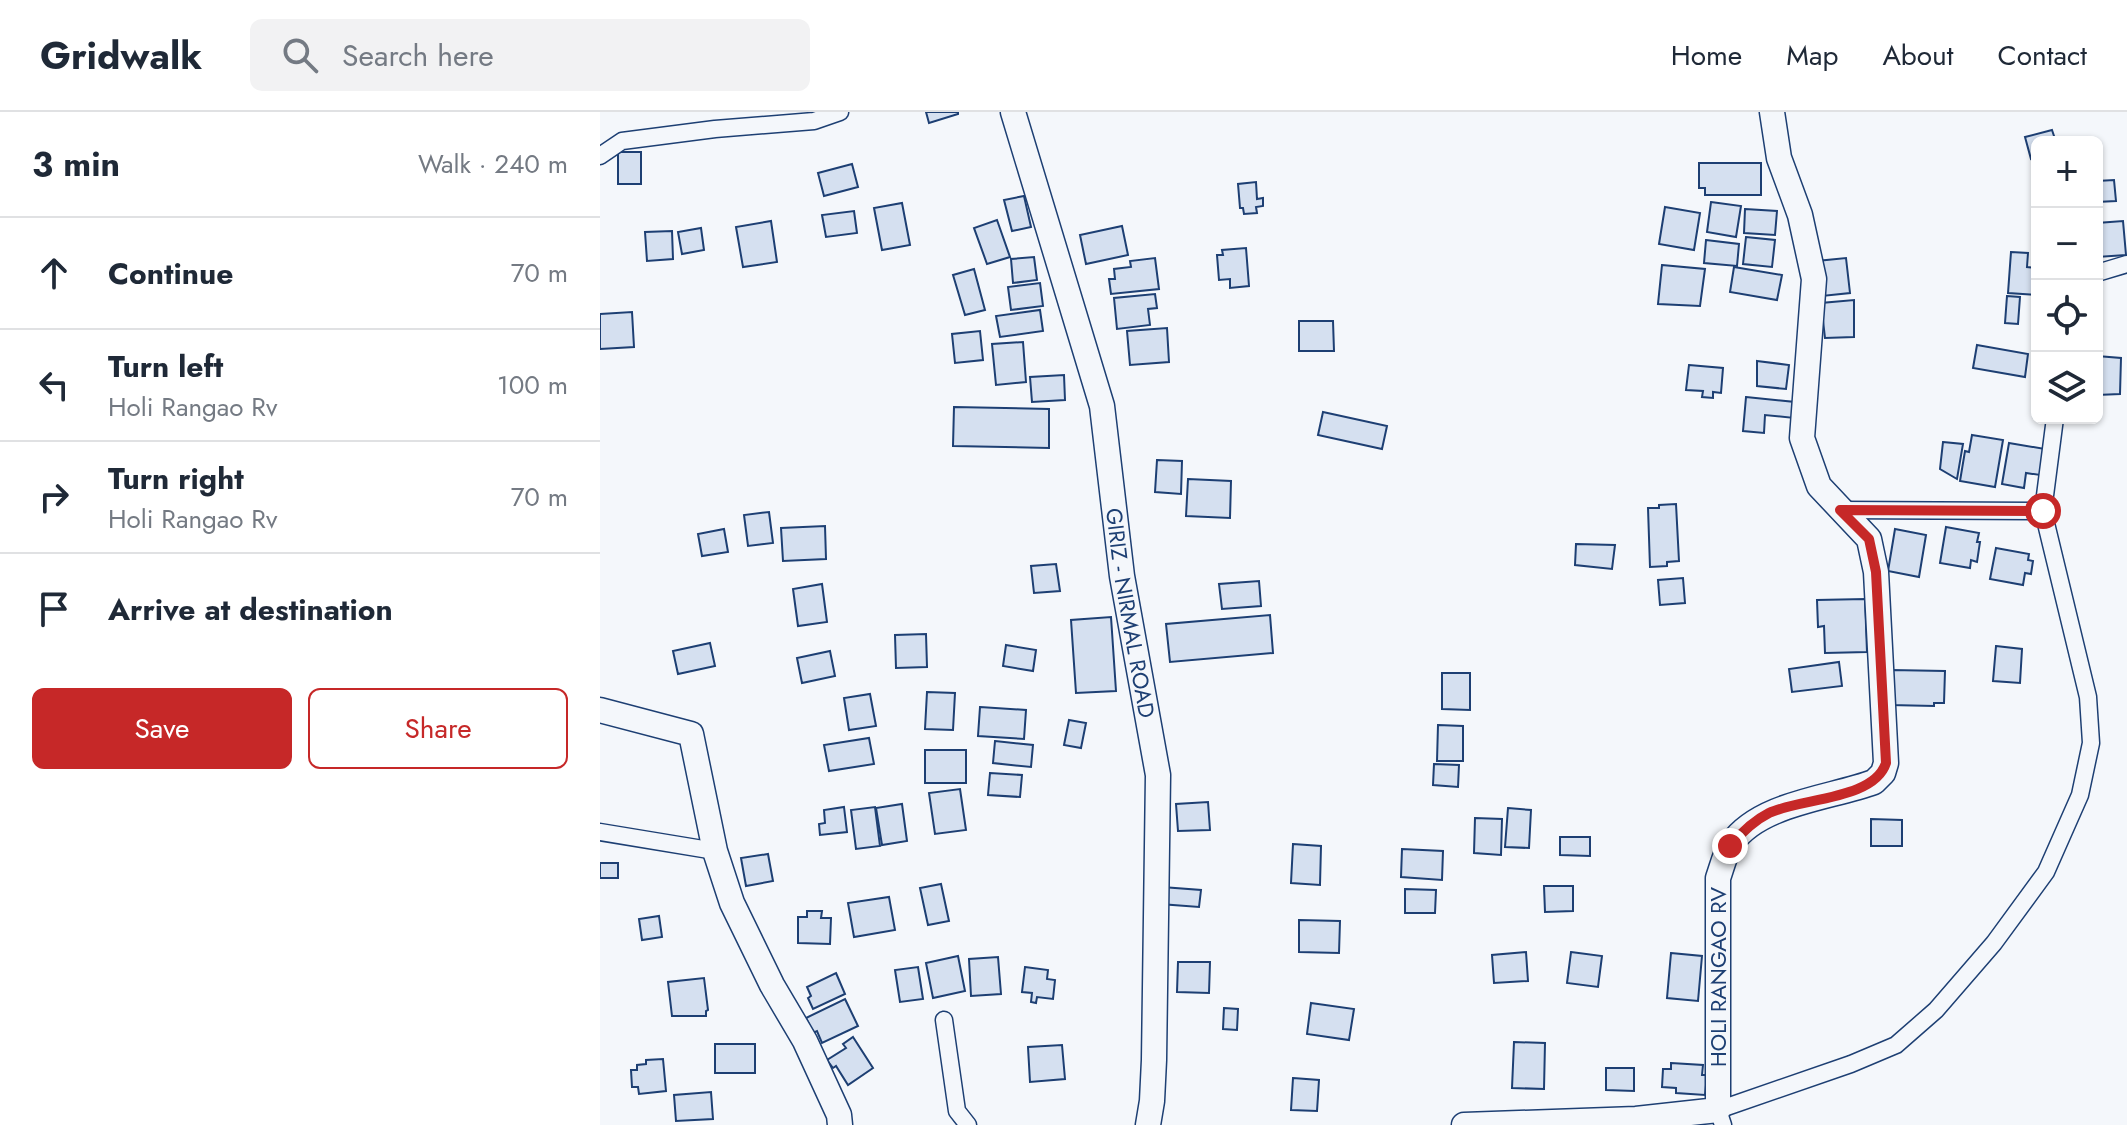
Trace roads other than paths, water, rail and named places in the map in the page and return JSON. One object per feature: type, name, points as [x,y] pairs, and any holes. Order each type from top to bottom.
[{"type":"street","points":[[600,156],[622,141],[840,112]]},
{"type":"street","name":"GIRIZ - NIRMAL ROAD","points":[[1013,112],[1102,406],[1122,576],[1158,775],[1154,1060],[1148,1125]]},
{"type":"street","name":"HOLI RANGAO RV","points":[[1720,1118],[1718,878],[1730,846],[1744,829],[1770,813],[1874,782],[1883,773],[1886,763],[1876,572],[1869,539],[1819,486],[1802,438],[1814,279],[1800,215],[1779,158],[1772,112]]},
{"type":"street","points":[[2103,271],[2127,264]]},
{"type":"street","points":[[1464,1125],[1720,1118],[1896,1045],[1936,1010],[1994,943],[2046,872],[2080,795],[2091,743],[2088,697],[2043,511],[2054,424]]},
{"type":"street","points":[[1840,510],[2043,511]]},
{"type":"street","points":[[600,710],[691,734],[715,851],[732,903],[772,985],[805,1041],[839,1115],[840,1125]]},
{"type":"street","points":[[600,832],[715,851]]},
{"type":"street","points":[[944,1020],[957,1111],[968,1125]]}]
